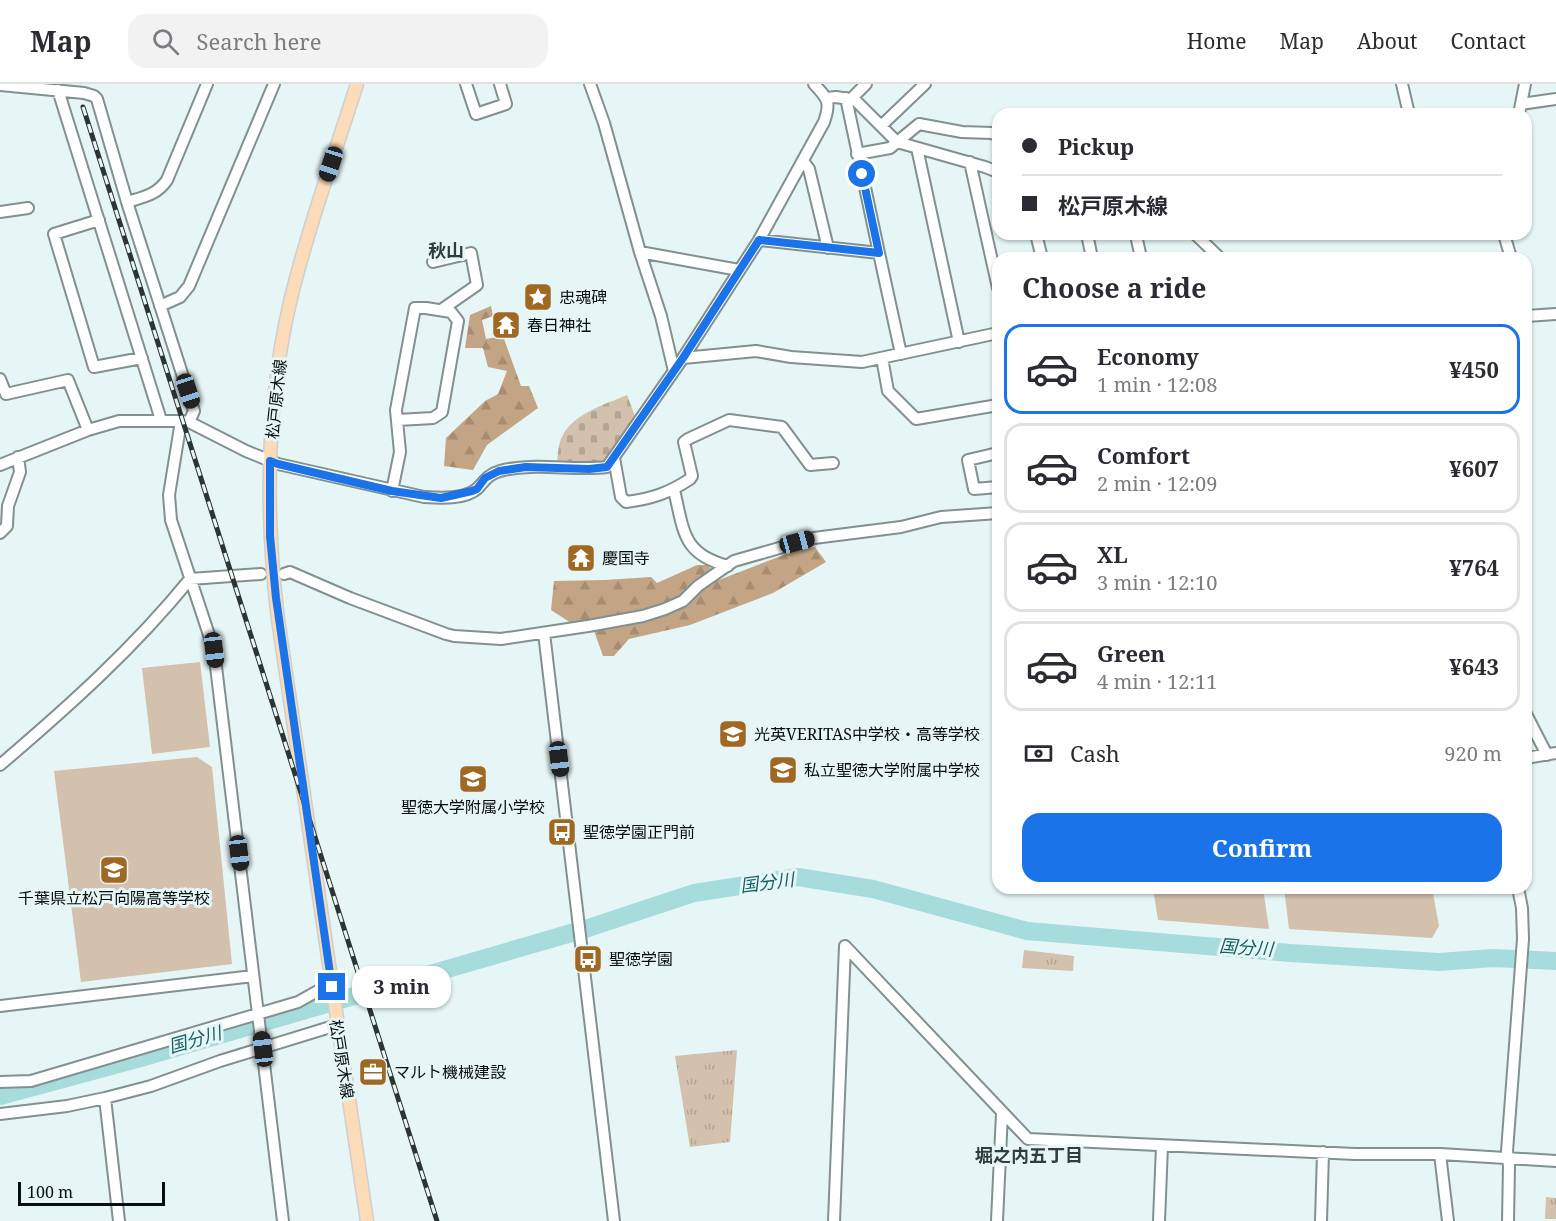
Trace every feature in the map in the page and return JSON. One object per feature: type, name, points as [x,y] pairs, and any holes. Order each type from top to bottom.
[{"type":"main road","name":"松戸原木線","points":[[357,84],[312,224],[290,303],[276,383],[270,461],[270,536],[277,608],[336,986],[337,1025],[367,1221]]},
{"type":"street","points":[[127,202],[147,196],[162,188],[207,84]]},
{"type":"street","points":[[160,306],[180,297],[189,286],[274,84]]},
{"type":"street","points":[[465,84],[476,114],[506,104],[500,84]]},
{"type":"street","points":[[591,84],[661,316],[674,371]]},
{"type":"street","points":[[0,465],[88,430],[126,420],[161,420],[185,422],[278,464],[424,497],[450,497],[477,489],[485,478],[499,471],[526,467],[607,467],[683,358],[759,240],[803,161],[829,109],[827,98],[814,84]]},
{"type":"street","points":[[848,98],[866,84]]},
{"type":"street","points":[[882,126],[925,84]]},
{"type":"street","points":[[1402,84],[1408,108]]},
{"type":"street","points":[[1520,108],[1525,84]]},
{"type":"street","points":[[0,85],[84,93],[97,99],[127,202],[194,411],[185,422],[169,503],[171,520],[214,650],[283,1221]]},
{"type":"street","points":[[58,90],[161,420]]},
{"type":"street","points":[[827,98],[855,100],[897,142],[992,170]]},
{"type":"street","points":[[848,98],[901,354]]},
{"type":"street","points":[[1524,108],[1556,99]]},
{"type":"street","points":[[858,154],[890,148],[919,124],[962,132],[992,133]]},
{"type":"street","points":[[917,148],[959,342]]},
{"type":"street","points":[[803,161],[809,169],[828,248]]},
{"type":"street","points":[[970,162],[992,261]]},
{"type":"street","points":[[0,212],[28,208]]},
{"type":"street","points":[[99,220],[54,234],[94,367],[142,358]]},
{"type":"street","points":[[759,240],[879,253]]},
{"type":"street","points":[[1201,240],[1214,252]]},
{"type":"street","points":[[640,252],[739,270]]},
{"type":"street","points":[[433,262],[471,253],[477,285],[441,310]]},
{"type":"street","points":[[392,491],[400,452],[396,410],[415,308],[451,312],[458,321],[442,412],[433,418],[398,420]]},
{"type":"street","points":[[1532,316],[1556,314]]},
{"type":"street","points":[[683,358],[756,351],[855,363],[992,334]]},
{"type":"street","points":[[882,358],[888,391],[916,419],[992,406]]},
{"type":"street","points":[[0,378],[3,395],[68,380],[88,430]]},
{"type":"street","points":[[614,458],[621,497],[626,502],[649,499],[674,490],[690,479],[692,476],[684,442],[729,420],[782,428],[810,465],[833,463]]},
{"type":"street","points":[[992,454],[968,460],[974,489],[992,488]]},
{"type":"street","points":[[0,533],[7,526],[8,506],[20,472],[18,457]]},
{"type":"street","points":[[674,490],[687,539],[692,547],[710,561],[728,566]]},
{"type":"street","points":[[284,574],[290,572],[399,618],[454,636],[501,639],[643,616],[665,609],[683,601],[698,586],[734,561],[814,538],[901,527],[941,517],[992,513]]},
{"type":"street","points":[[0,765],[116,661],[160,616],[190,579],[261,574]]},
{"type":"street","points":[[544,633],[614,1221]]},
{"type":"street","points":[[1532,724],[1551,754],[1532,757]]},
{"type":"street","points":[[1508,1221],[1507,1152],[1523,939],[1519,894]]},
{"type":"street","points":[[834,1221],[844,946],[1028,1139],[1323,1152],[1440,1154],[1556,1161]]},
{"type":"street","points":[[0,1006],[254,976]]},
{"type":"street","points":[[0,1082],[31,1081],[298,1002],[319,990],[336,986]]},
{"type":"street","points":[[0,1114],[67,1106],[151,1086],[337,1025]]},
{"type":"street","points":[[105,1098],[119,1221]]},
{"type":"street","points":[[997,1221],[1002,1113]]},
{"type":"street","points":[[1159,1221],[1162,1146]]},
{"type":"street","points":[[1321,1221],[1323,1152]]},
{"type":"street","points":[[1440,1154],[1448,1221]]},
{"type":"green space","points":[[491,306],[493,316],[482,320],[486,339],[503,336],[521,386],[529,386],[538,408],[487,445],[473,470],[444,466],[446,438],[485,401],[498,394],[507,371],[488,367],[483,348],[465,348],[470,315]]},
{"type":"green space","points":[[627,395],[635,416],[605,462],[585,465],[557,463],[561,439],[572,423],[589,411]]},
{"type":"green space","points":[[815,547],[826,562],[773,593],[690,625],[629,639],[614,656],[603,656],[589,623],[571,623],[551,610],[554,581],[651,577],[657,583],[697,565],[708,565],[719,580],[791,552]]},
{"type":"green space","points":[[200,662],[210,747],[152,754],[142,668]]},
{"type":"green space","points":[[197,757],[212,767],[232,964],[81,982],[54,771]]},
{"type":"green space","points":[[1154,894],[1264,894],[1269,929],[1158,920]]},
{"type":"green space","points":[[1285,894],[1433,894],[1439,926],[1432,938],[1289,929]]},
{"type":"green space","points":[[1024,950],[1074,956],[1073,971],[1022,968]]},
{"type":"green space","points":[[737,1050],[730,1142],[690,1147],[675,1056]]},
{"type":"green space","points":[[1546,1197],[1556,1198],[1556,1219],[1545,1219]]},
{"type":"waterway","name":"国分川","points":[[0,1096],[137,1059],[585,929],[694,893],[798,877],[873,889],[1027,931],[1290,953],[1439,962],[1493,958],[1556,961]]},
{"type":"railway","points":[[83,107],[437,1221]]},
{"type":"place","name":"忠魂碑","points":[[538,297]]},
{"type":"place","name":"春日神社","points":[[506,325]]},
{"type":"place","name":"慶国寺","points":[[581,558]]},
{"type":"place","name":"光英VERITAS中学校・高等学校","points":[[733,734]]},
{"type":"place","name":"私立聖徳大学附属中学校","points":[[783,770]]},
{"type":"place","name":"聖徳大学附属小学校","points":[[473,779]]},
{"type":"place","name":"聖徳学園正門前","points":[[562,832]]},
{"type":"place","name":"千葉県立松戸向陽高等学校","points":[[114,870]]},
{"type":"place","name":"聖徳学園","points":[[588,959]]},
{"type":"place","name":"マルト機械建設","points":[[373,1072]]},
{"type":"district","name":"秋山","points":[[446,251]]},
{"type":"district","name":"堀之内五丁目","points":[[1029,1156]]},
{"type":"route","points":[[332,987],[273,578],[270,536],[270,461],[392,491],[441,498],[477,489],[485,478],[499,471],[526,467],[589,469],[607,467],[683,358],[759,240],[879,253],[862,174]]}]
